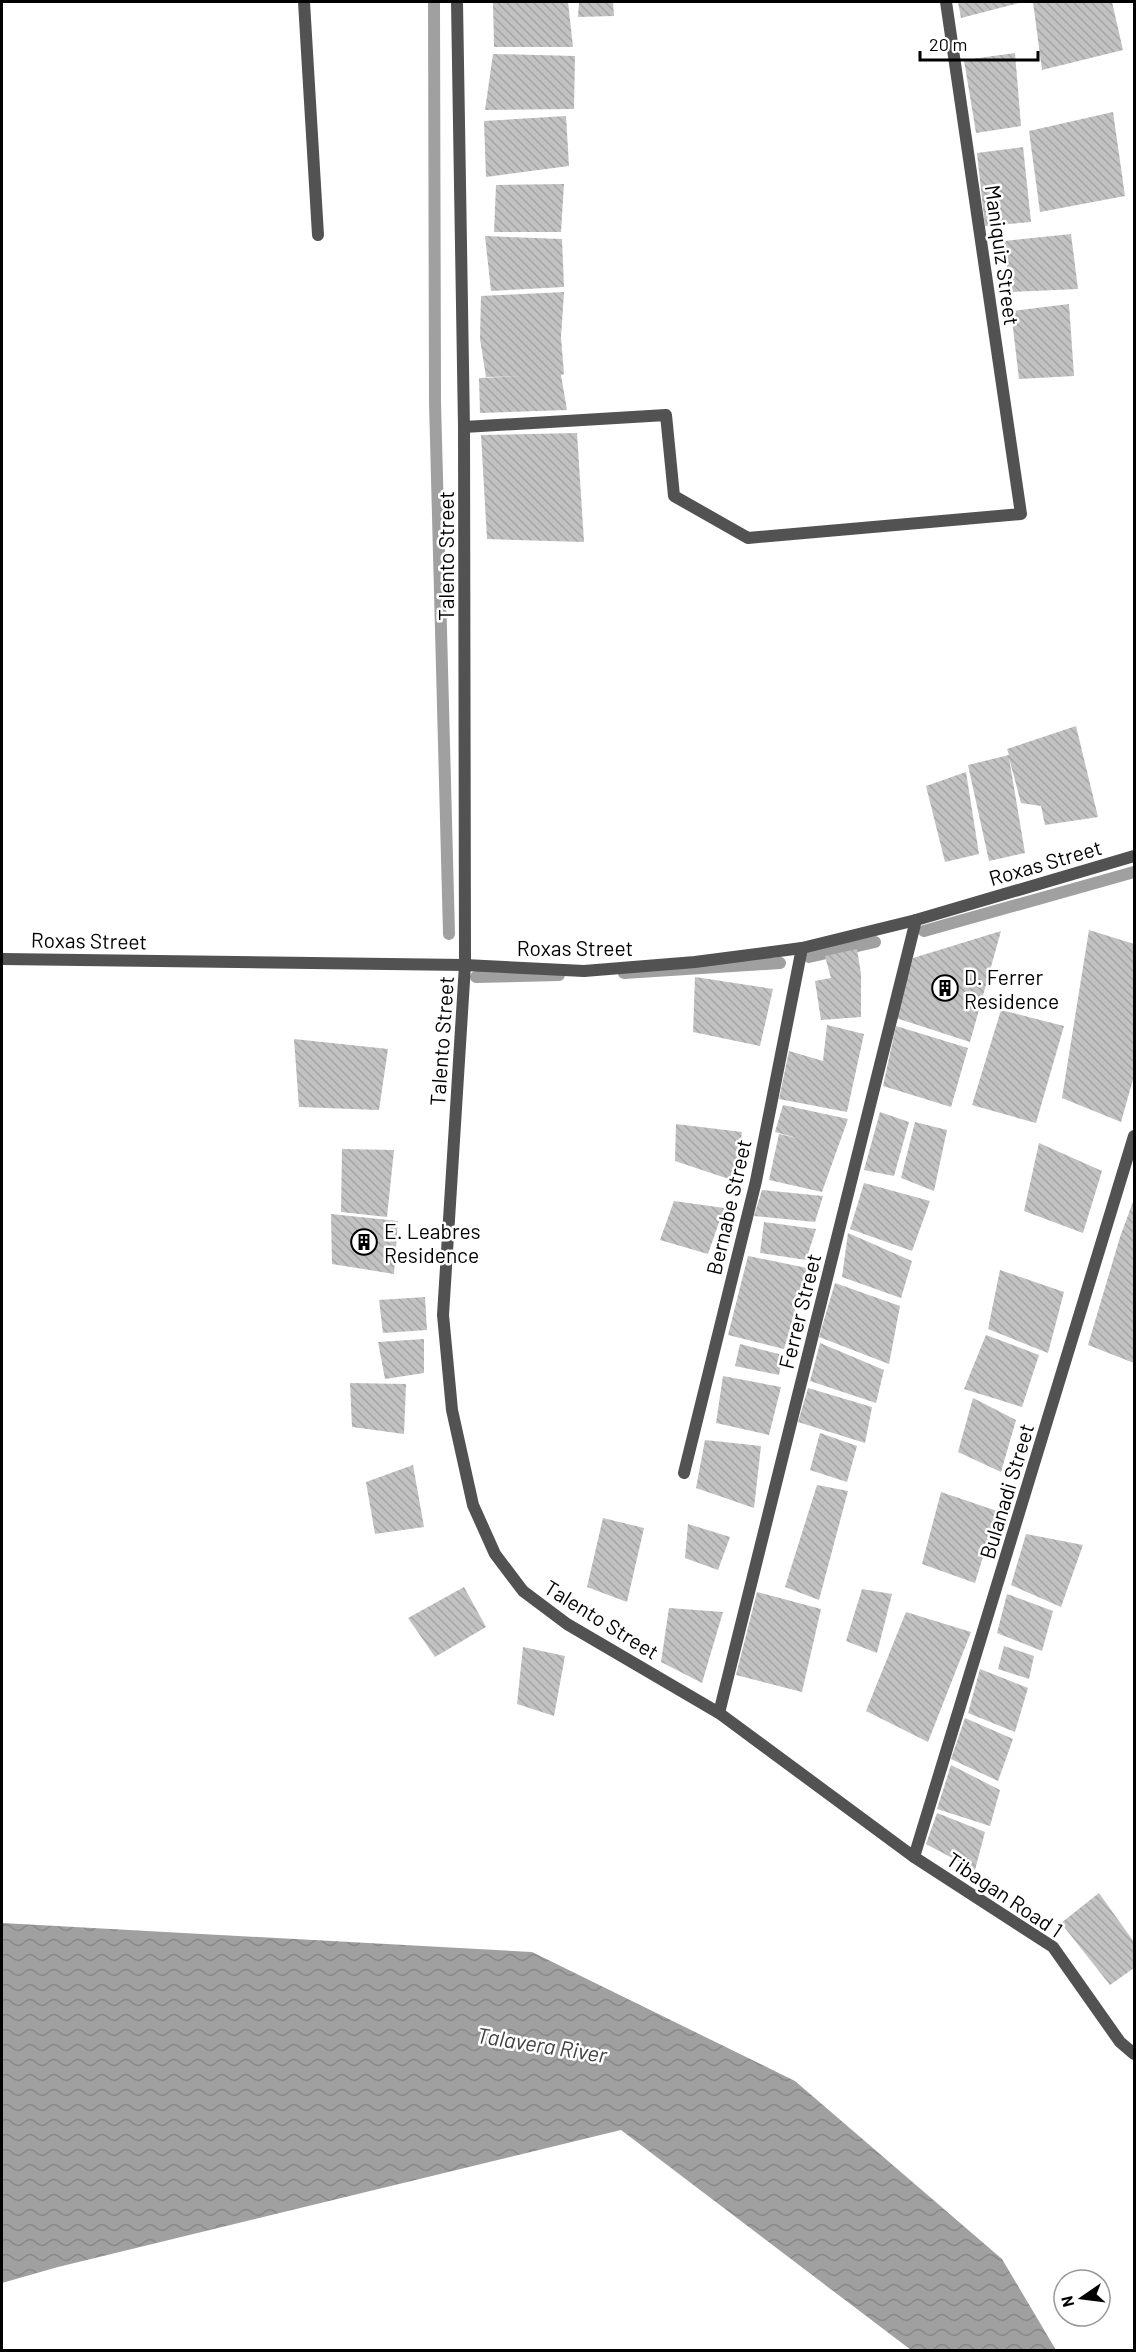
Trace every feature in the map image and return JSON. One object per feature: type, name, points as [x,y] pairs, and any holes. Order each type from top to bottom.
[{"type":"street","points":[[303,2],[318,235]]},
{"type":"street","name":"Talento Street","points":[[457,2],[465,427],[465,965],[442,1315],[452,1410],[473,1505],[495,1554],[523,1592],[567,1624],[719,1713],[914,1857]]},
{"type":"street","name":"Maniquiz Street","points":[[465,427],[666,414],[674,496],[747,538],[1021,514],[946,2]]},
{"type":"street","name":"Roxas Street","points":[[2,959],[465,965],[584,971],[695,962],[802,948],[916,920],[1134,856]]},
{"type":"street","name":"Ferrer Street","points":[[719,1713],[916,920]]},
{"type":"street","name":"Bernabe Street","points":[[684,1473],[756,1182],[802,948]]},
{"type":"street","name":"Bulanadi Street","points":[[914,1857],[1134,1136]]},
{"type":"street","name":"Tibagan Road 1","points":[[914,1857],[1053,1947],[1120,2042],[1134,2054]]},
{"type":"water","name":"Talavera River","points":[[2,1923],[532,1952],[795,2081],[1002,2259],[1056,2350],[911,2350],[621,2130],[58,2267],[2,2283]]},
{"type":"building","points":[[568,2],[573,47],[494,47],[493,3]]},
{"type":"building","points":[[579,2],[613,2],[614,16],[578,17]]},
{"type":"building","points":[[958,2],[1023,2],[961,18]]},
{"type":"building","points":[[1033,2],[1112,2],[1123,50],[1042,70]]},
{"type":"building","points":[[1015,53],[1021,126],[976,133],[964,60]]},
{"type":"building","points":[[493,54],[575,56],[574,109],[485,110]]},
{"type":"building","points":[[1113,112],[1125,196],[1040,212],[1029,131]]},
{"type":"building","points":[[566,116],[569,166],[486,177],[484,121]]},
{"type":"building","points":[[1023,147],[1031,222],[985,226],[977,153]]},
{"type":"building","points":[[564,184],[561,232],[494,232],[496,185]]},
{"type":"building","points":[[1071,234],[1078,289],[1010,292],[1004,241]]},
{"type":"building","points":[[485,236],[562,239],[564,287],[491,291]]},
{"type":"building","points":[[564,292],[561,337],[564,374],[561,375],[567,410],[480,413],[479,378],[525,376],[486,377],[480,339],[481,296]]},
{"type":"building","points":[[1069,304],[1074,376],[1019,379],[1011,311]]},
{"type":"building","points":[[577,433],[584,542],[487,539],[481,435]]},
{"type":"building","points":[[1076,726],[1098,817],[1045,825],[1041,806],[1021,803],[1009,758],[1025,853],[989,861],[968,765],[1009,755],[1007,749]]},
{"type":"building","points":[[966,772],[979,854],[945,862],[926,786]]},
{"type":"building","points":[[1089,930],[1134,944],[1134,1076],[1121,1122],[1062,1098]]},
{"type":"building","name":"D. Ferrer Residence","points":[[1001,931],[970,1042],[896,1018],[913,958]]},
{"type":"building","points":[[857,949],[861,974],[861,1017],[821,1020],[815,981],[831,978],[825,956]]},
{"type":"building","points":[[695,977],[773,989],[760,1046],[693,1032]]},
{"type":"building","points":[[1001,1010],[1064,1026],[1036,1123],[972,1105]]},
{"type":"building","points":[[827,1025],[864,1034],[847,1112],[779,1099],[789,1051],[823,1061]]},
{"type":"building","points":[[896,1026],[968,1048],[951,1107],[883,1086]]},
{"type":"building","points":[[294,1039],[388,1049],[379,1110],[299,1107]]},
{"type":"building","points":[[783,1105],[848,1119],[822,1192],[769,1180],[779,1134],[801,1139],[775,1132]]},
{"type":"building","points":[[880,1112],[909,1122],[894,1176],[864,1170]]},
{"type":"building","points":[[915,1122],[947,1130],[934,1191],[901,1178]]},
{"type":"building","points":[[676,1124],[742,1132],[735,1181],[675,1161]]},
{"type":"building","points":[[1039,1143],[1102,1171],[1083,1233],[1024,1211]]},
{"type":"building","points":[[342,1149],[394,1150],[387,1217],[341,1212]]},
{"type":"building","points":[[864,1183],[930,1201],[912,1251],[850,1229]]},
{"type":"building","points":[[762,1190],[823,1196],[815,1222],[754,1216]]},
{"type":"building","points":[[1134,1199],[1134,1363],[1088,1345],[1120,1237]]},
{"type":"building","points":[[674,1201],[724,1208],[708,1254],[660,1240]]},
{"type":"building","name":"E. Leabres Residence","points":[[331,1214],[398,1221],[394,1274],[332,1264]]},
{"type":"building","points":[[764,1222],[816,1229],[806,1260],[760,1253]]},
{"type":"building","points":[[848,1233],[912,1261],[901,1298],[842,1277]]},
{"type":"building","points":[[748,1256],[807,1268],[784,1349],[728,1335]]},
{"type":"building","points":[[1000,1270],[1064,1292],[1048,1353],[988,1329]]},
{"type":"building","points":[[835,1283],[900,1306],[889,1364],[819,1337]]},
{"type":"building","points":[[425,1297],[427,1330],[383,1333],[379,1300]]},
{"type":"building","points":[[986,1335],[1039,1355],[1022,1407],[964,1389]]},
{"type":"building","points":[[424,1339],[424,1373],[385,1379],[378,1342]]},
{"type":"building","points":[[820,1343],[884,1370],[876,1403],[810,1381]]},
{"type":"building","points":[[740,1344],[783,1355],[779,1375],[735,1366]]},
{"type":"building","points":[[723,1376],[781,1387],[769,1435],[716,1423]]},
{"type":"building","points":[[350,1383],[406,1384],[404,1434],[352,1427]]},
{"type":"building","points":[[808,1388],[872,1407],[865,1443],[798,1422]]},
{"type":"building","points":[[973,1398],[1016,1420],[1001,1472],[958,1452]]},
{"type":"building","points":[[820,1433],[857,1446],[847,1482],[810,1470]]},
{"type":"building","points":[[705,1440],[761,1446],[754,1508],[696,1488]]},
{"type":"building","points":[[413,1465],[424,1527],[375,1534],[366,1482]]},
{"type":"building","points":[[817,1485],[848,1491],[819,1600],[785,1587]]},
{"type":"building","points":[[941,1492],[997,1511],[975,1583],[922,1564]]},
{"type":"building","points":[[603,1518],[644,1528],[627,1602],[587,1587]]},
{"type":"building","points":[[688,1524],[730,1537],[718,1570],[685,1558]]},
{"type":"building","points":[[1026,1534],[1083,1545],[1061,1607],[1011,1585]]},
{"type":"building","points":[[464,1587],[486,1627],[435,1657],[408,1618]]},
{"type":"building","points":[[862,1589],[892,1594],[877,1653],[846,1641]]},
{"type":"building","points":[[757,1592],[821,1609],[802,1692],[736,1675]]},
{"type":"building","points":[[1007,1594],[1053,1611],[1042,1651],[997,1633]]},
{"type":"building","points":[[669,1608],[723,1612],[702,1683],[661,1662]]},
{"type":"building","points":[[906,1612],[971,1632],[928,1742],[866,1711]]},
{"type":"building","points":[[1004,1646],[1034,1656],[1029,1679],[998,1669]]},
{"type":"building","points":[[523,1647],[565,1656],[554,1716],[517,1704]]},
{"type":"building","points":[[980,1669],[1028,1688],[1015,1732],[968,1713]]},
{"type":"building","points":[[965,1718],[1013,1739],[998,1781],[951,1759]]},
{"type":"building","points":[[951,1765],[1000,1790],[990,1826],[937,1809]]},
{"type":"building","points":[[937,1813],[985,1832],[975,1870],[926,1844]]},
{"type":"building","points":[[1099,1893],[1134,1942],[1134,1968],[1110,1985],[1061,1923]]},
{"type":"waterway","points":[[434,2],[435,402],[449,934]]},
{"type":"waterway","points":[[924,931],[1134,872]]},
{"type":"waterway","points":[[809,957],[875,942]]},
{"type":"waterway","points":[[624,973],[780,963]]},
{"type":"waterway","points":[[476,977],[559,975]]},
{"type":"place","name":"D. Ferrer Residence","points":[[945,988]]},
{"type":"place","name":"E. Leabres Residence","points":[[364,1242]]}]
